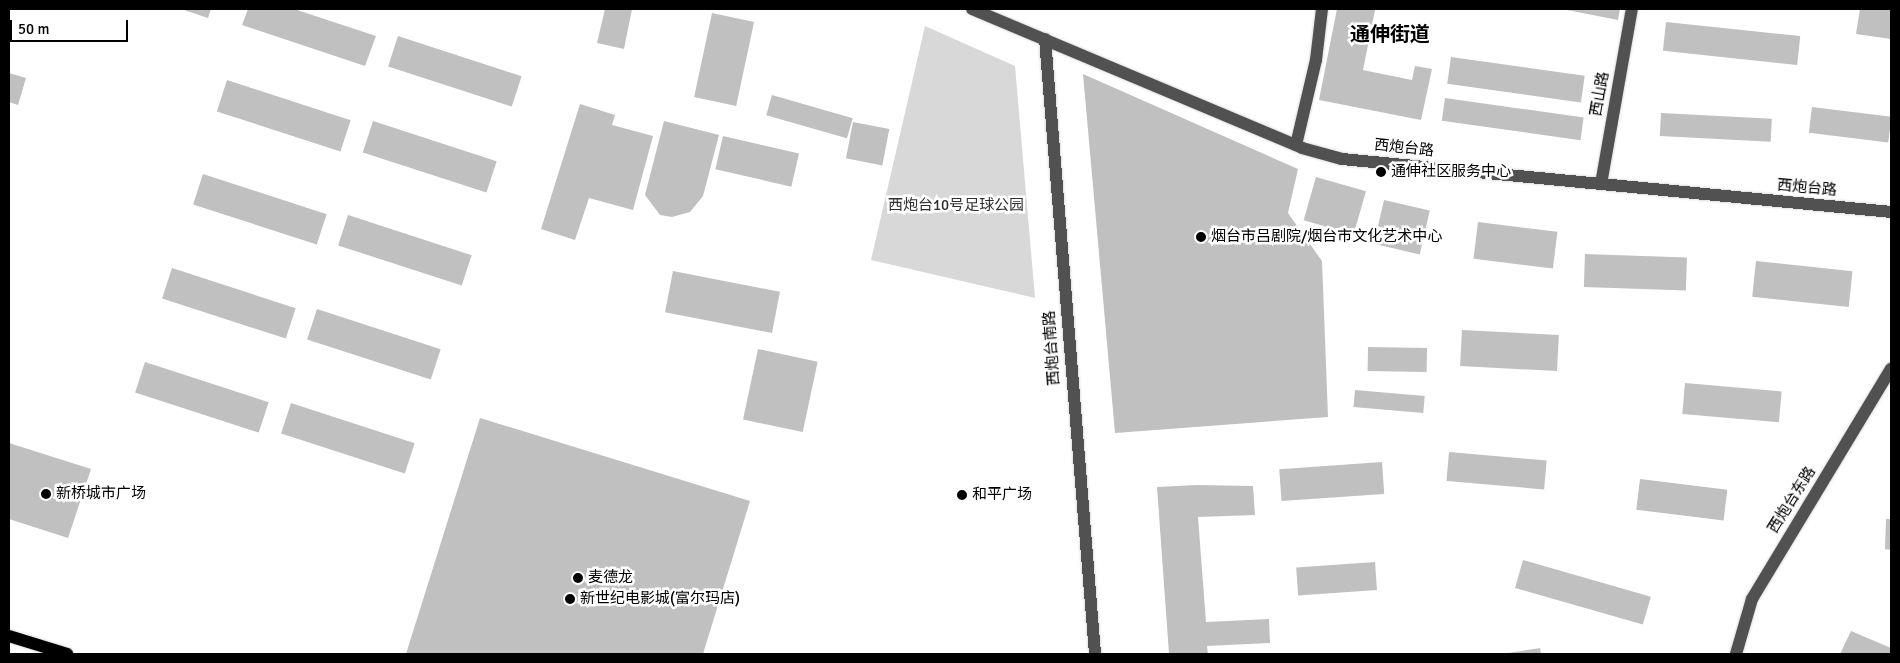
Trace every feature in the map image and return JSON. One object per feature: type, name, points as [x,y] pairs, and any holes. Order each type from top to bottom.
[{"type":"main road","points":[[9,636],[67,654]]},
{"type":"street","name":"西炮台路","points":[[972,9],[1296,145],[1342,159],[1891,212]]},
{"type":"street","points":[[1296,145],[1316,60],[1322,9]]},
{"type":"street","name":"西山路","points":[[1601,184],[1632,9]]},
{"type":"street","name":"西炮台南路","points":[[1045,39],[1095,654]]},
{"type":"street","name":"西炮台东路","points":[[1736,654],[1752,600],[1891,369]]},
{"type":"green space","name":"西炮台10号足球公园","points":[[925,26],[1015,66],[1035,298],[871,260]]},
{"type":"building","points":[[181,9],[211,9],[208,18]]},
{"type":"building","points":[[248,9],[294,9],[376,36],[365,66],[242,25]]},
{"type":"building","points":[[605,9],[632,9],[624,49],[597,43]]},
{"type":"building","points":[[1337,9],[1375,10],[1363,70],[1412,80],[1415,66],[1432,69],[1421,120],[1319,100]]},
{"type":"building","points":[[1562,9],[1620,9],[1618,20]]},
{"type":"building","points":[[1860,9],[1891,9],[1891,39],[1856,34]]},
{"type":"building","points":[[712,13],[754,22],[736,106],[694,97]]},
{"type":"building","points":[[1666,22],[1800,36],[1797,65],[1663,51]]},
{"type":"building","points":[[398,36],[522,76],[512,107],[388,66]]},
{"type":"building","points":[[1451,57],[1585,76],[1581,103],[1447,84]]},
{"type":"building","points":[[9,73],[26,78],[18,105],[9,102]]},
{"type":"building","name":"烟台市吕剧院/烟台市文化艺术中心","points":[[1083,74],[1298,169],[1288,213],[1322,261],[1328,417],[1115,433]]},
{"type":"building","points":[[227,80],[351,120],[340,152],[217,111]]},
{"type":"building","points":[[772,95],[853,118],[847,138],[766,115]]},
{"type":"building","points":[[1445,98],[1584,117],[1580,140],[1442,121]]},
{"type":"building","points":[[580,104],[615,115],[612,125],[653,136],[633,210],[589,198],[575,240],[541,229]]},
{"type":"building","points":[[1812,107],[1891,117],[1888,143],[1809,133]]},
{"type":"building","points":[[1661,113],[1772,119],[1771,142],[1660,136]]},
{"type":"building","points":[[373,121],[497,161],[486,193],[363,152]]},
{"type":"building","points":[[664,121],[719,135],[703,196],[690,212],[672,217],[660,215],[645,195]]},
{"type":"building","points":[[853,122],[889,129],[882,165],[846,158]]},
{"type":"building","points":[[723,136],[799,154],[791,187],[715,169]]},
{"type":"building","points":[[203,174],[327,214],[317,245],[193,204]]},
{"type":"building","points":[[1316,177],[1366,191],[1354,235],[1304,220]]},
{"type":"building","points":[[1384,200],[1430,211],[1420,254],[1374,244]]},
{"type":"building","points":[[348,215],[472,255],[462,286],[338,245]]},
{"type":"building","points":[[1478,222],[1557,232],[1553,268],[1473,259]]},
{"type":"building","points":[[1585,254],[1687,258],[1686,291],[1584,287]]},
{"type":"building","points":[[1756,261],[1852,271],[1849,307],[1752,297]]},
{"type":"building","points":[[172,268],[296,308],[286,339],[162,298]]},
{"type":"building","points":[[673,271],[780,292],[772,333],[665,312]]},
{"type":"building","points":[[317,309],[441,349],[431,380],[307,339]]},
{"type":"building","points":[[1462,330],[1559,335],[1557,371],[1460,366]]},
{"type":"building","points":[[1368,347],[1427,348],[1427,372],[1368,371]]},
{"type":"building","points":[[758,349],[818,362],[803,432],[743,419]]},
{"type":"building","points":[[145,362],[269,402],[259,433],[135,392]]},
{"type":"building","points":[[1685,383],[1782,391],[1779,422],[1682,414]]},
{"type":"building","points":[[1355,390],[1425,396],[1423,413],[1354,407]]},
{"type":"building","points":[[291,403],[415,443],[405,474],[281,433]]},
{"type":"building","name":"麦德龙","points":[[480,418],[750,501],[703,654],[406,654]]},
{"type":"building","name":"新桥城市广场","points":[[9,443],[91,469],[68,538],[9,519]]},
{"type":"building","points":[[1449,452],[1547,461],[1544,489],[1446,481]]},
{"type":"building","points":[[1382,462],[1384,494],[1281,501],[1279,469]]},
{"type":"building","points":[[1640,479],[1727,490],[1724,520],[1636,510]]},
{"type":"building","points":[[1196,485],[1253,486],[1255,515],[1198,517],[1206,622],[1269,619],[1270,643],[1207,646],[1208,654],[1169,654],[1157,487]]},
{"type":"building","points":[[1886,519],[1891,519],[1891,550],[1885,549]]},
{"type":"building","points":[[1523,560],[1651,597],[1643,625],[1515,588]]},
{"type":"building","points":[[1375,562],[1377,590],[1298,595],[1296,568]]},
{"type":"building","points":[[1851,631],[1891,648],[1891,654],[1840,654]]},
{"type":"building","points":[[1540,648],[1541,654],[1508,654],[1508,653]]},
{"type":"place","name":"通伸社区服务中心","points":[[1381,172]]},
{"type":"place","name":"烟台市吕剧院/烟台市文化艺术中心","points":[[1201,237]]},
{"type":"place","name":"新桥城市广场","points":[[46,494]]},
{"type":"place","name":"和平广场","points":[[962,495]]},
{"type":"place","name":"麦德龙","points":[[578,578]]},
{"type":"place","name":"新世纪电影城(富尔玛店)","points":[[570,599]]},
{"type":"district","name":"通伸街道","points":[[1390,34]]}]
